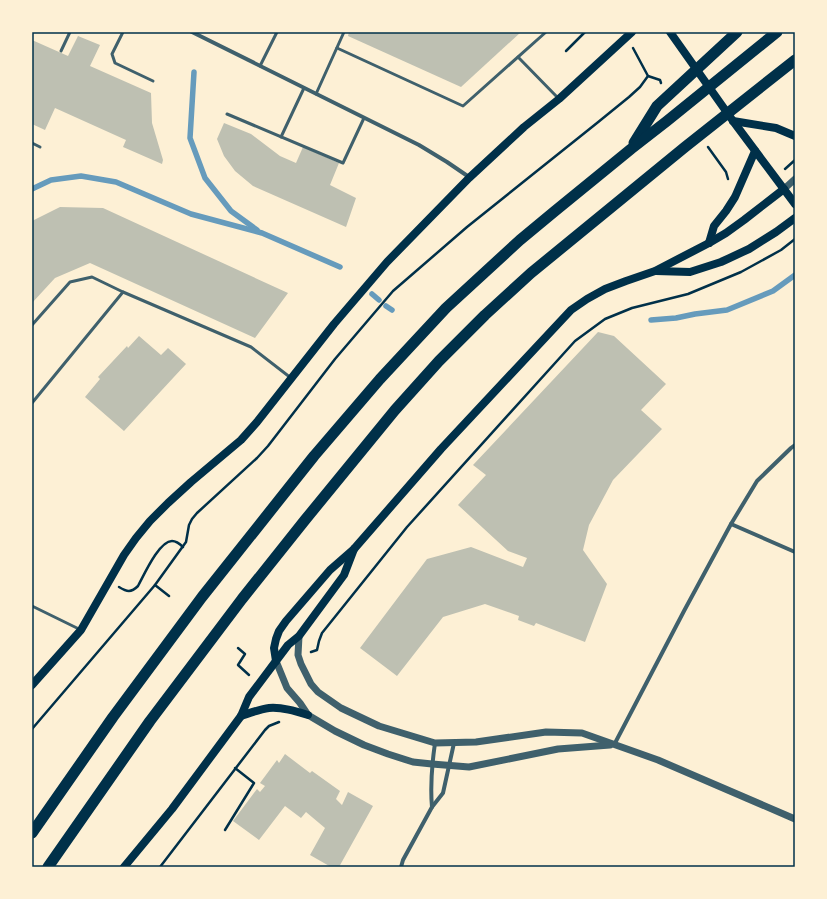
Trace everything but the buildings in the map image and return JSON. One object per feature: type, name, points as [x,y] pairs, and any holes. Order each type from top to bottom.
[{"type":"highway","points":[[631,149],[657,106],[737,32]]},
{"type":"highway","points":[[32,834],[113,717],[202,597],[314,456],[380,379],[446,308],[520,240],[777,32]]},
{"type":"highway","points":[[48,867],[150,721],[242,598],[395,410],[439,361],[485,315],[570,240],[795,60]]},
{"type":"highway","points":[[781,71],[795,69]]},
{"type":"main road","points":[[670,32],[733,121],[795,204]]},
{"type":"main road","points":[[32,685],[81,630],[124,556],[150,521],[186,487],[241,440],[257,422],[334,324],[387,262],[469,178],[524,127],[559,99],[629,35]]},
{"type":"main road","points":[[733,121],[776,128],[795,136]]},
{"type":"main road","points":[[709,243],[714,226],[735,197],[755,150]]},
{"type":"main road","points":[[276,660],[274,648],[276,639],[279,631],[286,621],[330,570],[354,549],[441,449],[571,310],[605,289],[655,271],[709,243],[726,233],[784,189]]},
{"type":"main road","points":[[655,271],[690,272],[721,262],[749,249],[795,218]]},
{"type":"main road","points":[[124,867],[172,809],[241,716],[249,696],[288,644],[299,636],[344,576],[354,549]]},
{"type":"main road","points":[[241,716],[268,708],[292,710],[308,715]]},
{"type":"street","points":[[192,32],[420,145],[469,178]]},
{"type":"street","points":[[784,189],[795,180]]},
{"type":"street","points":[[614,745],[684,610],[731,524],[757,481],[795,445]]},
{"type":"street","points":[[731,524],[795,552]]},
{"type":"street","points":[[299,636],[298,655],[301,664],[311,684],[318,692],[341,708],[379,726],[435,742],[454,743],[476,742],[546,732],[582,733],[658,760],[795,819]]},
{"type":"street","points":[[276,660],[287,688],[308,715],[335,731],[370,747],[413,762],[469,767],[558,749],[614,745]]},
{"type":"street","points":[[432,807],[432,764],[435,742]]},
{"type":"street","points":[[401,867],[403,860],[432,807],[444,793],[454,743]]},
{"type":"lane","points":[[61,51],[70,32]]},
{"type":"lane","points":[[123,32],[112,54],[115,63],[153,81]]},
{"type":"lane","points":[[260,66],[277,32]]},
{"type":"lane","points":[[316,94],[344,32]]},
{"type":"lane","points":[[337,48],[463,106],[546,32]]},
{"type":"lane","points":[[518,57],[559,99]]},
{"type":"lane","points":[[281,137],[304,88]]},
{"type":"lane","points":[[227,114],[343,163],[364,118]]},
{"type":"lane","points":[[32,143],[40,147]]},
{"type":"lane","points":[[32,325],[70,282],[92,277],[123,292],[251,347],[292,378]]},
{"type":"lane","points":[[32,403],[123,292]]},
{"type":"lane","points":[[32,606],[81,630]]},
{"type":"path","points":[[566,51],[585,32]]},
{"type":"path","points":[[629,35],[644,70]]},
{"type":"path","points":[[32,729],[155,585],[183,547],[188,537],[189,525],[192,519],[268,446],[334,359],[393,291],[467,227],[613,110],[640,87],[648,76]]},
{"type":"path","points":[[311,651],[317,650],[322,633],[407,527],[575,341],[605,319],[632,308],[688,294],[741,272],[781,250],[795,239]]},
{"type":"path","points":[[109,581],[130,592],[138,586],[157,552],[166,542],[177,542],[183,547]]},
{"type":"path","points":[[155,585],[169,596]]},
{"type":"path","points":[[238,648],[245,654],[238,665],[253,678]]},
{"type":"path","points":[[160,867],[265,730],[274,723],[280,722]]},
{"type":"path","points":[[225,830],[254,783],[235,768]]},
{"type":"waterway","points":[[194,72],[190,138],[205,178],[231,211],[257,230]]},
{"type":"waterway","points":[[32,189],[51,180],[81,176],[116,182],[191,214],[262,233],[340,267]]},
{"type":"waterway","points":[[651,320],[676,318],[727,310],[773,291],[795,275]]},
{"type":"waterway","points":[[372,294],[379,300]]},
{"type":"waterway","points":[[386,306],[392,310]]}]
